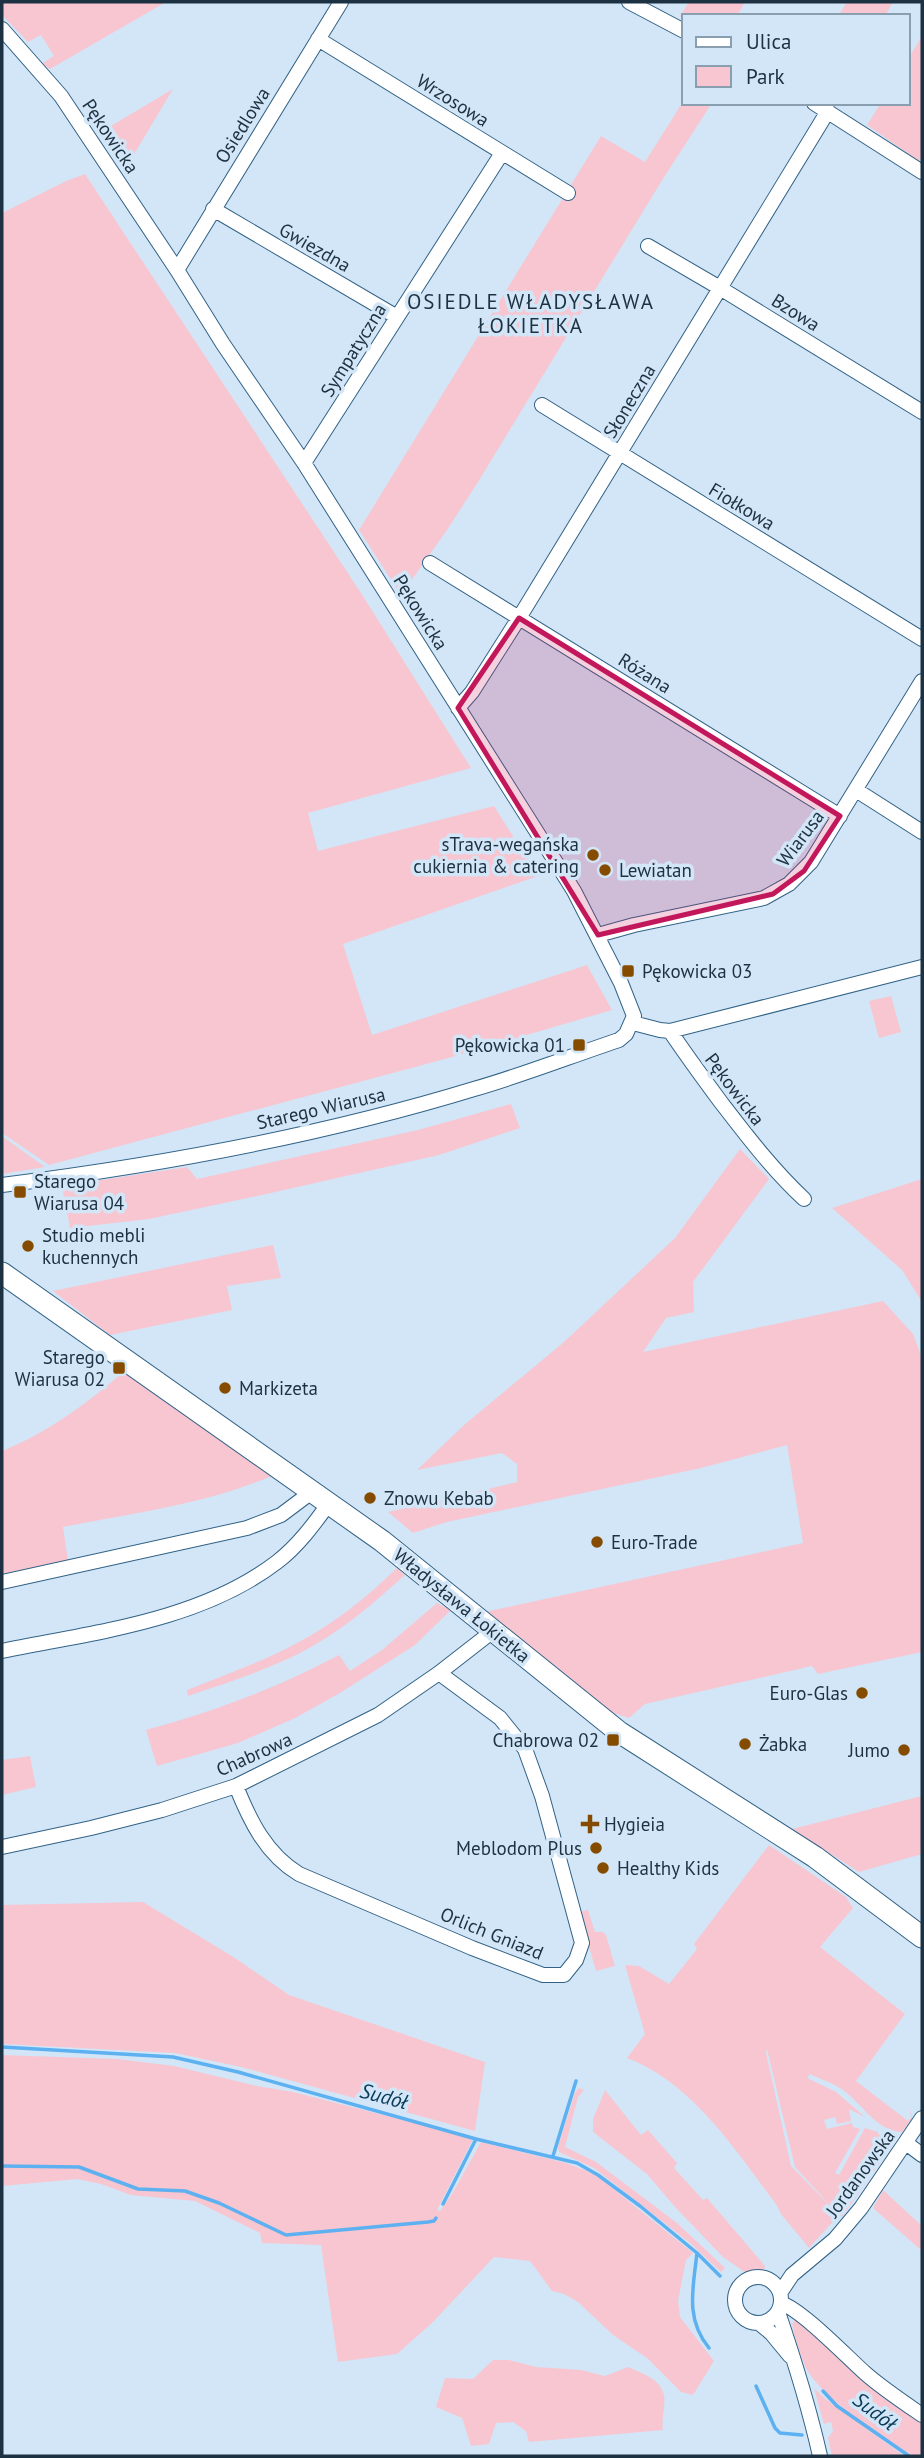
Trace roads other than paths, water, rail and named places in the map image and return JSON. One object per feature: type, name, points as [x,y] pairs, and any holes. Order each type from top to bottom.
[{"type":"street","name":"Osiedlowa","points":[[177,270],[341,2]]},
{"type":"street","points":[[632,3],[682,30]]},
{"type":"street","name":"Pękowicka","points":[[2,29],[61,96],[304,463],[574,891],[632,1007],[632,1023]]},
{"type":"street","name":"Wrzosowa","points":[[318,38],[568,193]]},
{"type":"street","points":[[818,105],[922,172]]},
{"type":"street","name":"Słoneczna","points":[[458,708],[519,618],[828,111]]},
{"type":"street","name":"Sympatyczna","points":[[304,463],[502,153]]},
{"type":"street","name":"Gwiezdna","points":[[213,209],[397,317]]},
{"type":"street","name":"Bzowa","points":[[648,246],[922,412]]},
{"type":"street","name":"Fiołkowa","points":[[542,405],[922,639]]},
{"type":"street","name":"Różana","points":[[430,564],[841,816]]},
{"type":"street","name":"Wiarusa","points":[[598,935],[634,925],[754,901],[789,884],[804,871],[841,816],[922,681]]},
{"type":"street","points":[[856,790],[922,832]]},
{"type":"street","points":[[632,1023],[670,1031],[922,967]]},
{"type":"street","name":"Starego Wiarusa","points":[[2,1185],[105,1171],[244,1146],[349,1123],[474,1089],[619,1040],[632,1023]]},
{"type":"street","name":"Pękowicka","points":[[670,1031],[752,1143],[775,1171],[804,1199]]},
{"type":"street","name":"Władysława Łokietka","points":[[2,1273],[394,1550],[619,1732],[815,1857],[922,1937]]},
{"type":"street","points":[[2,1581],[247,1528],[321,1496]]},
{"type":"street","points":[[2,1651],[113,1629],[165,1615],[222,1594],[277,1562],[305,1535],[321,1496]]},
{"type":"street","name":"Chabrowa","points":[[2,1847],[115,1822],[236,1786],[378,1715],[439,1673],[493,1630]]},
{"type":"street","name":"Orlich Gniazd","points":[[236,1786],[250,1821],[283,1865],[472,1948],[543,1975],[564,1975],[576,1960],[582,1943],[542,1796],[525,1749],[500,1718],[439,1673]]},
{"type":"street","name":"Jordanowska","points":[[777,2297],[792,2275],[835,2239],[862,2208],[922,2118]]},
{"type":"street","points":[[906,2143],[922,2155]]},
{"type":"street","points":[[777,2297],[770,2320],[753,2323],[741,2316],[737,2309],[736,2295],[739,2288],[757,2277],[868,2375],[922,2415]]},
{"type":"street","points":[[777,2297],[820,2456]]},
{"type":"street","points":[[759,2323],[793,2360]]},
{"type":"waterway","name":"Sudół","points":[[2,2047],[173,2057],[238,2072],[476,2139],[577,2163],[640,2206],[697,2253],[720,2276]]},
{"type":"waterway","points":[[553,2156],[576,2081]]},
{"type":"waterway","points":[[443,2204],[476,2139]]},
{"type":"waterway","points":[[2,2166],[79,2167],[138,2189],[185,2191],[219,2203],[286,2235],[428,2222],[436,2218]]},
{"type":"waterway","points":[[697,2253],[692,2303],[696,2326],[709,2348]]},
{"type":"waterway","points":[[756,2386],[775,2428],[780,2433],[802,2435]]},
{"type":"waterway","name":"Sudół","points":[[823,2391],[837,2406],[909,2456]]},
{"type":"place","name":"sTrava-wegańska cukiernia & catering","points":[[593,855]]},
{"type":"place","name":"Lewiatan","points":[[605,870]]},
{"type":"place","name":"Pękowicka 03","points":[[628,971]]},
{"type":"place","name":"Pękowicka 01","points":[[579,1045]]},
{"type":"place","name":"Starego Wiarusa 04","points":[[20,1192]]},
{"type":"place","name":"Studio mebli kuchennych","points":[[28,1246]]},
{"type":"place","name":"Starego Wiarusa 02","points":[[119,1368]]},
{"type":"place","name":"Markizeta","points":[[225,1388]]},
{"type":"place","name":"Znowu Kebab","points":[[370,1498]]},
{"type":"place","name":"Euro-Trade","points":[[597,1542]]},
{"type":"place","name":"Euro-Glas","points":[[862,1693]]},
{"type":"place","name":"Chabrowa 02","points":[[613,1740]]},
{"type":"place","name":"Żabka","points":[[745,1744]]},
{"type":"place","name":"Jumo","points":[[904,1750]]},
{"type":"place","name":"Hygieia","points":[[590,1824]]},
{"type":"place","name":"Meblodom Plus","points":[[596,1848]]},
{"type":"place","name":"Healthy Kids","points":[[603,1868]]},
{"type":"district","name":"OSIEDLE WŁADYSŁAWA ŁOKIETKA","points":[[531,313]]}]
